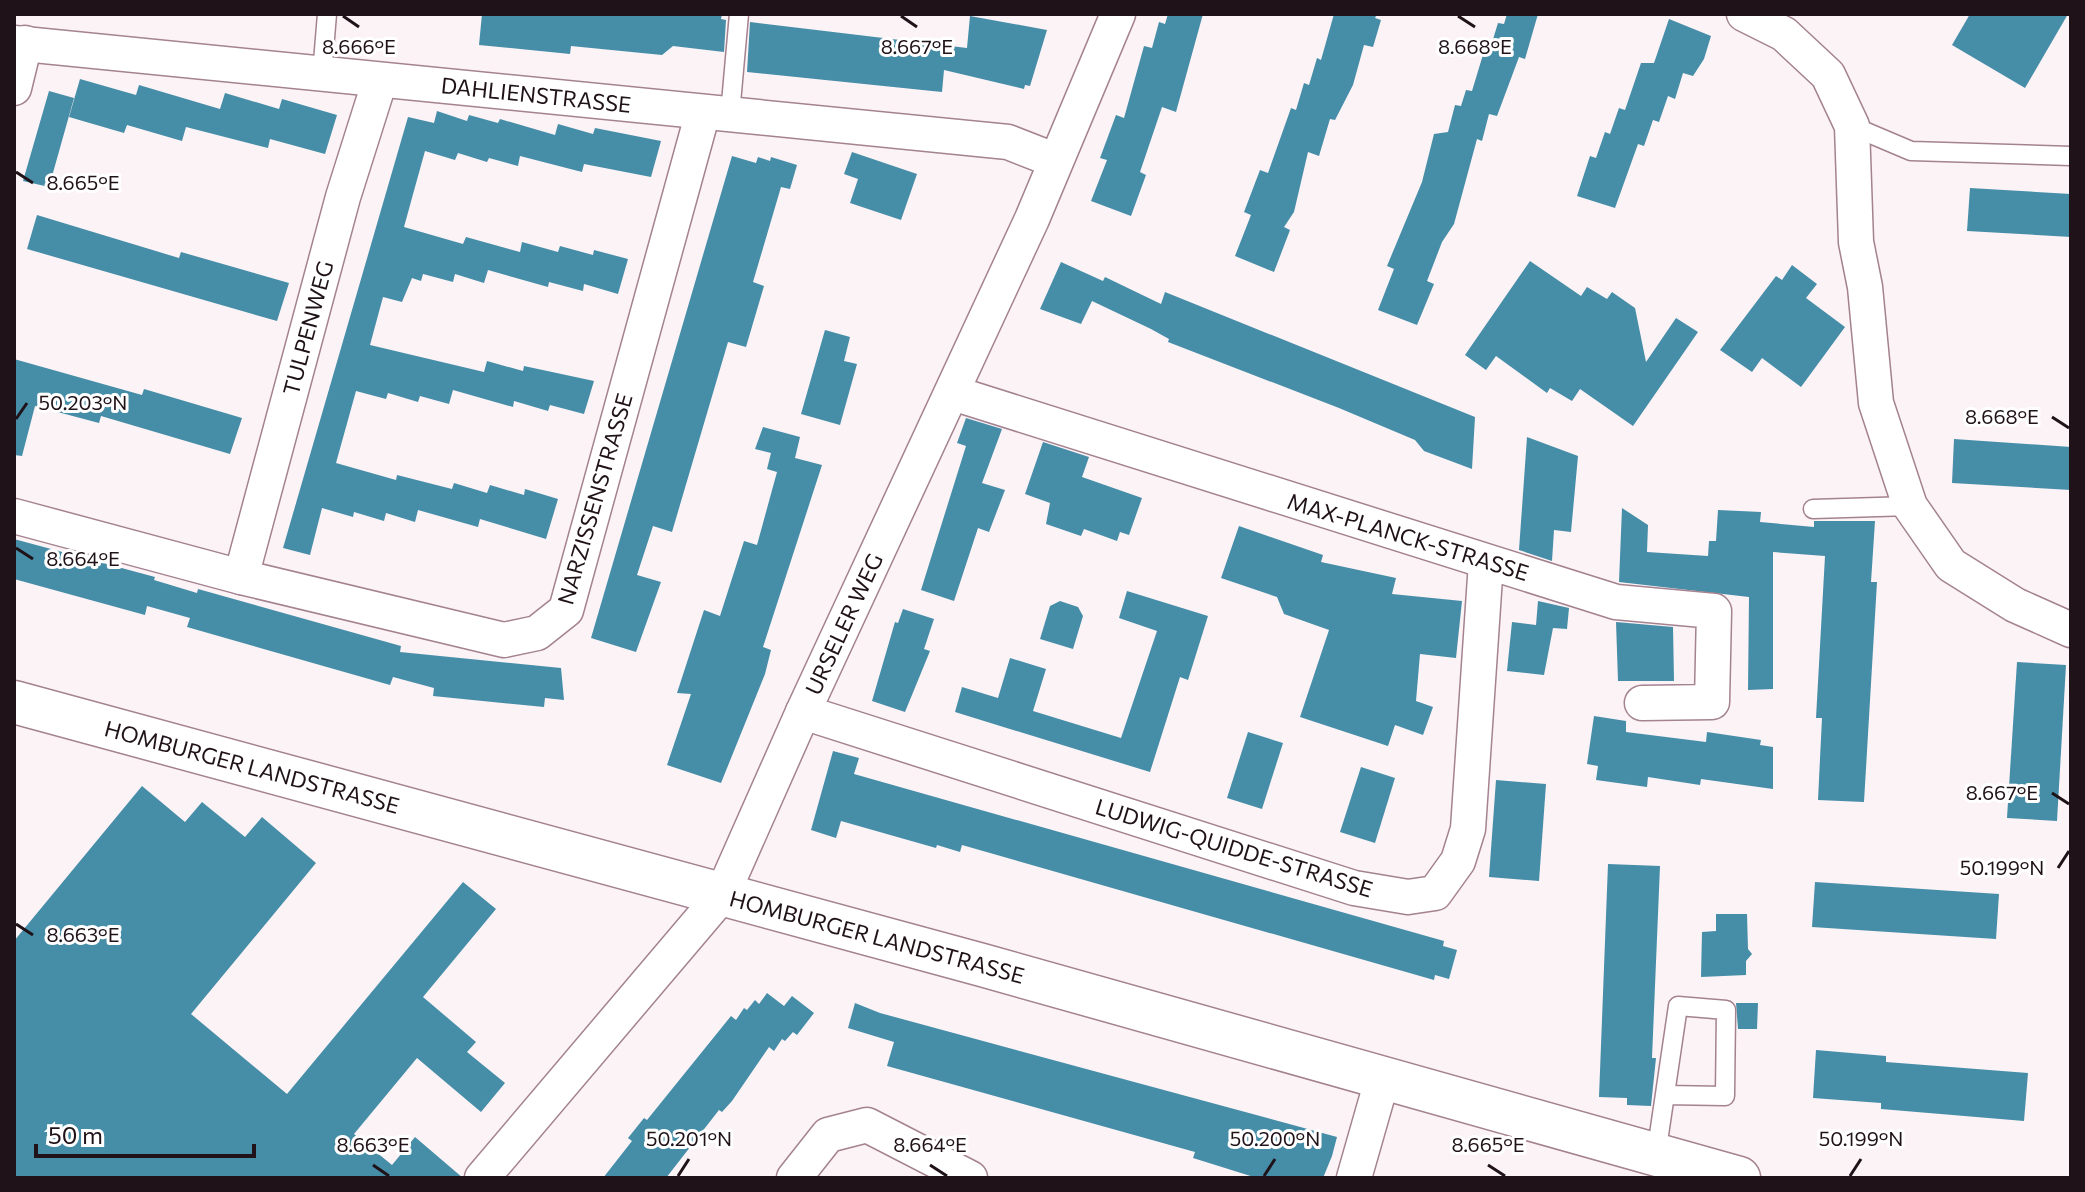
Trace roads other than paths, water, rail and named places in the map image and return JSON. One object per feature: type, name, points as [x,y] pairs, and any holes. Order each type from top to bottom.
[{"type":"street","name":"URSELER WEG","points":[[482,1178],[722,895],[803,712],[1032,219],[1054,160],[1118,14]]},
{"type":"street","points":[[1744,14],[1784,34],[1828,75],[1852,126],[1856,242],[1865,287],[1876,403],[1910,506],[1951,565],[2015,605],[2071,630]]},
{"type":"street","name":"DAHLIENSTRASSE","points":[[20,43],[1008,142],[1054,160]]},
{"type":"street","points":[[14,88],[20,43]]},
{"type":"street","name":"TULPENWEG","points":[[241,577],[343,197],[380,80]]},
{"type":"street","name":"NARZISSENSTRASSE","points":[[14,516],[241,577],[504,640],[537,633],[566,610],[716,113]]},
{"type":"street","name":"MAX-PLANCK-STRASSE","points":[[953,393],[1616,602],[1714,611],[1712,702],[1642,703]]},
{"type":"street","name":"LUDWIG-QUIDDE-STRASSE","points":[[803,712],[1354,888],[1408,897],[1435,893],[1458,861],[1468,829],[1486,562]]},
{"type":"street","name":"HOMBURGER LANDSTRASSE","points":[[14,702],[982,965],[1739,1178]]},
{"type":"street","points":[[1354,1178],[1382,1080]]},
{"type":"street","points":[[794,1178],[828,1135],[867,1125],[970,1178]]},
{"type":"lane","points":[[322,74],[327,14]]},
{"type":"lane","points":[[716,113],[739,14]]},
{"type":"lane","points":[[1852,126],[1911,151],[2071,156]]},
{"type":"lane","points":[[1813,509],[1910,506]]},
{"type":"lane","points":[[1656,1155],[1678,1006],[1726,1010],[1725,1096],[1665,1095]]}]
